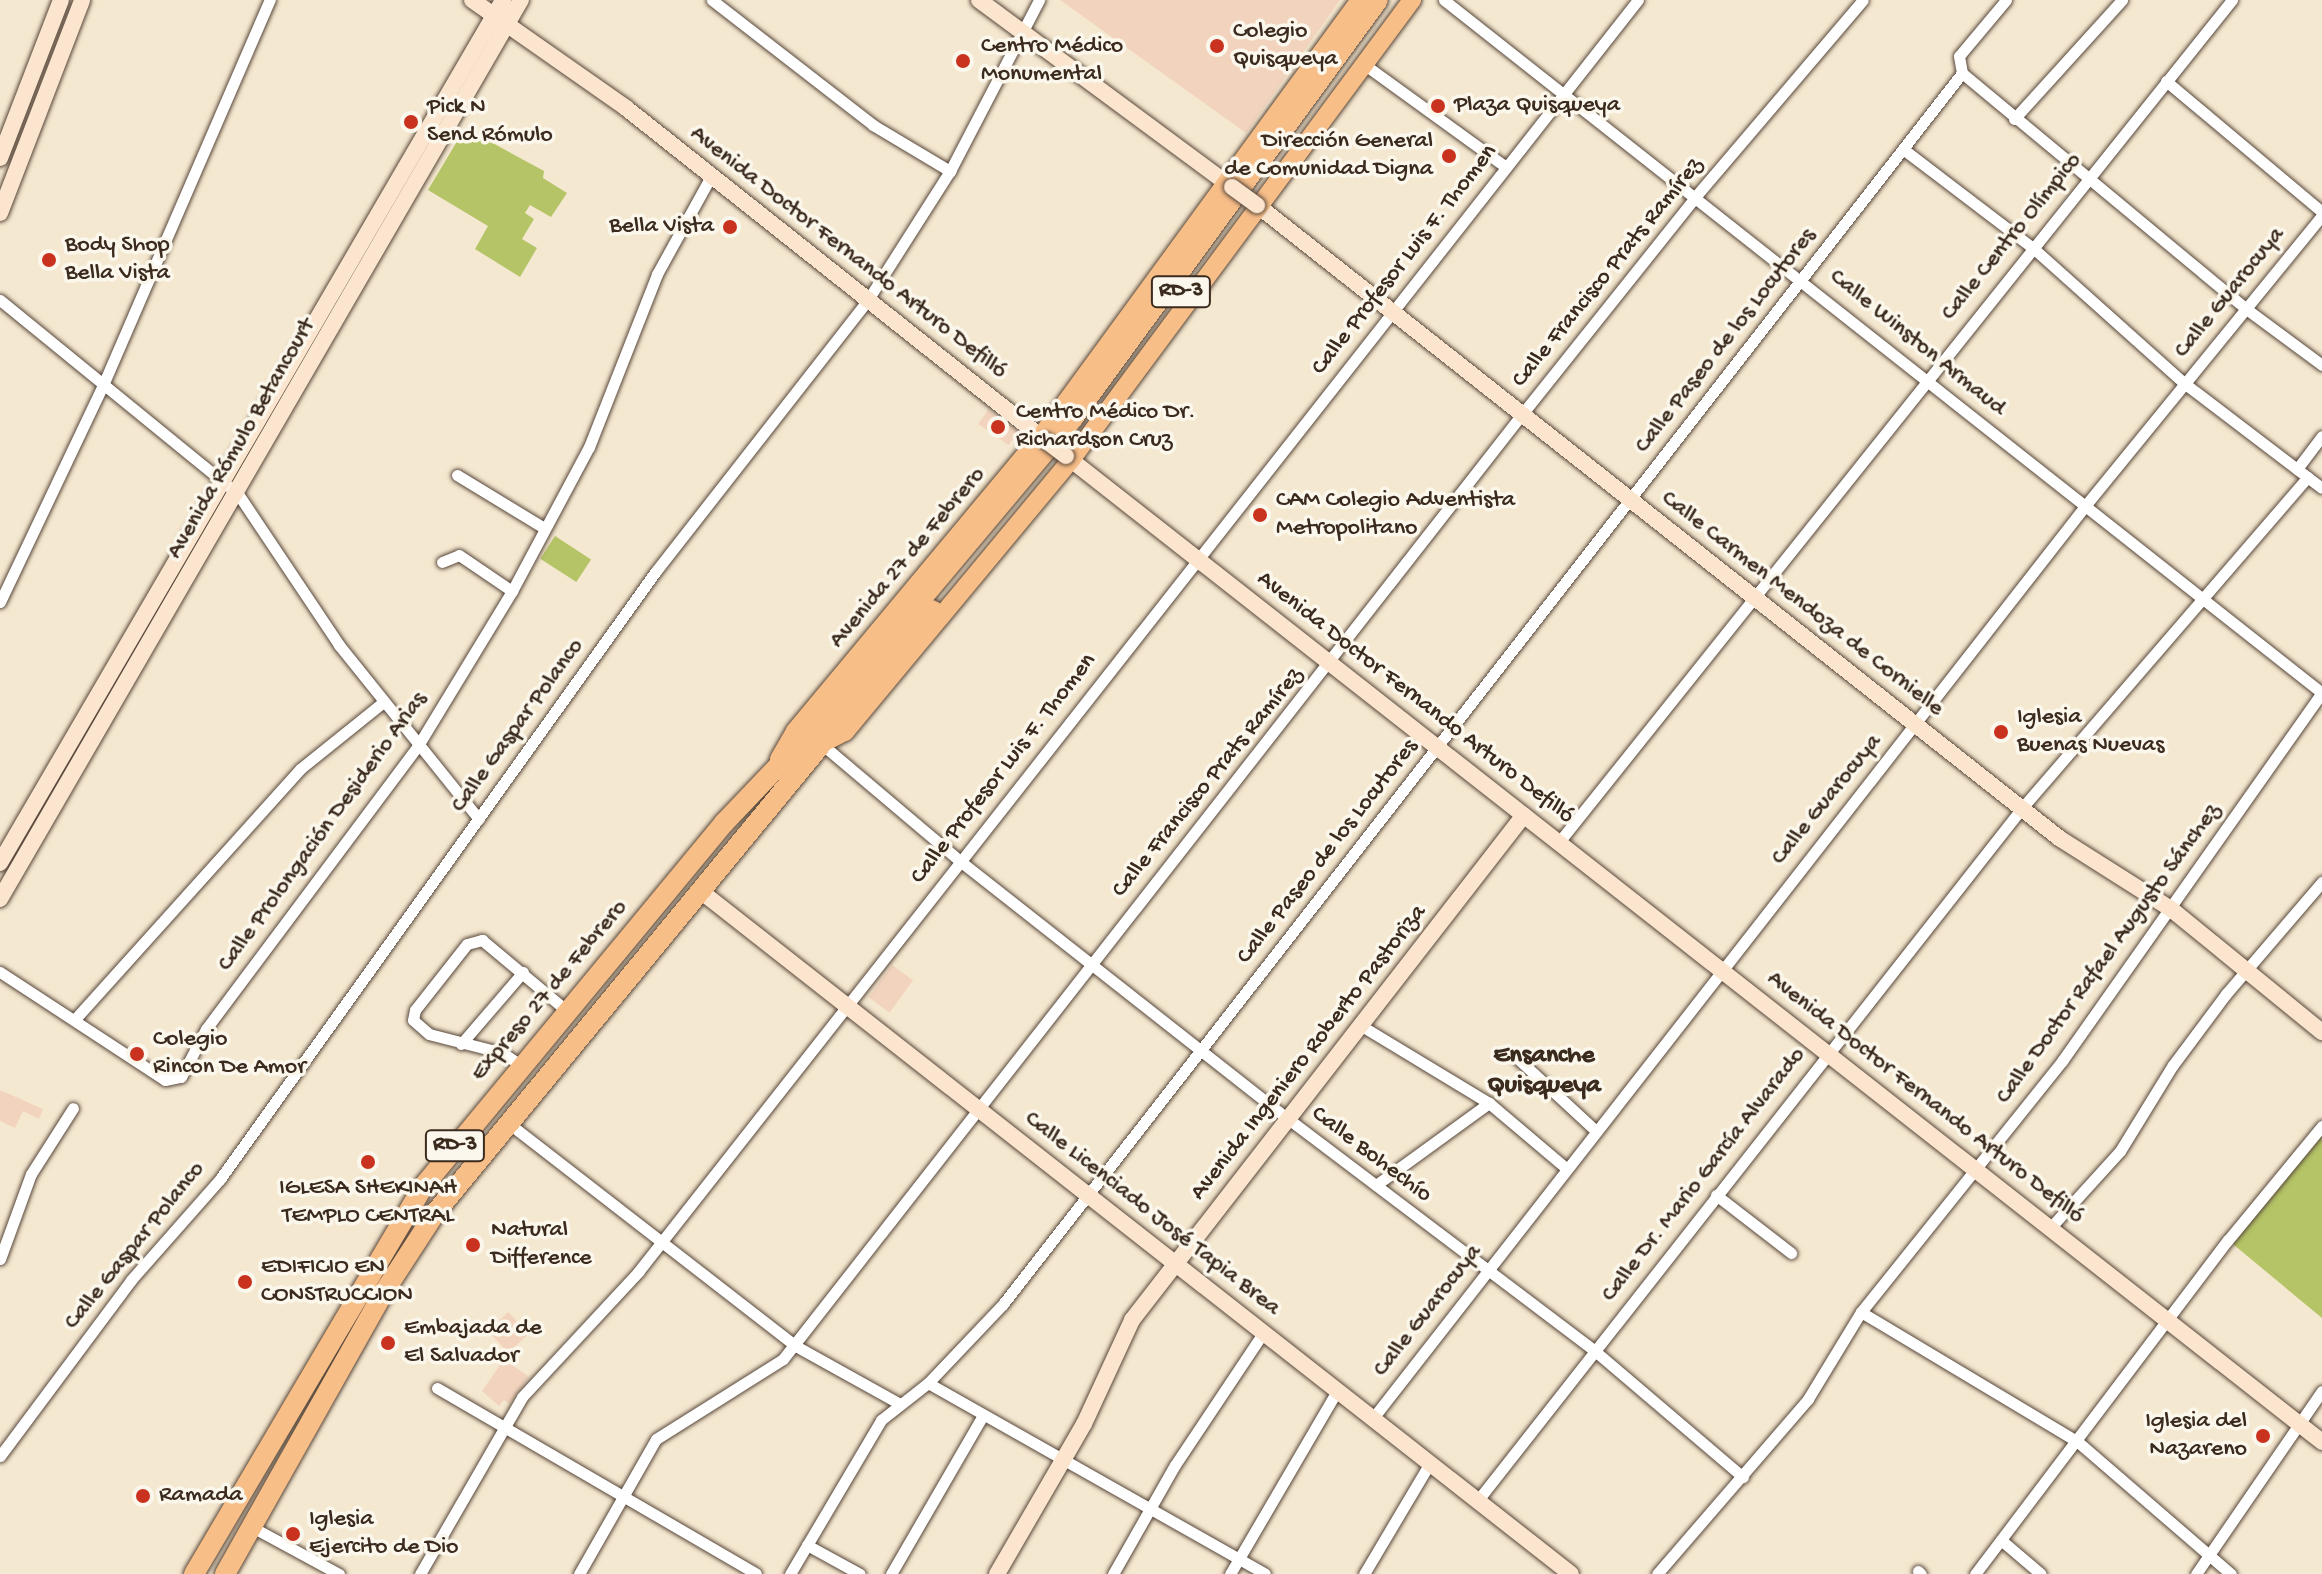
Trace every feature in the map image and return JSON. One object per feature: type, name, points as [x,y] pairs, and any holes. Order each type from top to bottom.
[{"type":"highway","name":"RD-3","points":[[1334,71],[1378,0]]},
{"type":"highway","name":"RD-3","points":[[225,1574],[382,1295],[436,1212],[507,1122],[703,893],[826,743],[1016,498],[1334,71],[1392,0]]},
{"type":"highway","name":"Expreso 27 de Febrero","points":[[194,1574],[387,1242],[422,1188],[777,761],[804,739],[1016,498]]},
{"type":"main road","name":"Avenida 27 de Febrero","points":[[777,761],[795,731],[1044,439],[1230,185],[1360,0]]},
{"type":"main road","name":"RD-3","points":[[826,743],[845,732],[1069,458],[1412,0]]},
{"type":"street","points":[[0,158],[61,0]]},
{"type":"street","points":[[0,213],[82,0]]},
{"type":"street","points":[[0,602],[103,385],[270,0]]},
{"type":"street","name":"Avenida Doctor Fernando Arturo Defilló","points":[[472,0],[499,22],[626,108],[2322,1442]]},
{"type":"street","name":"Avenida Rómulo Betancourt","points":[[0,899],[238,494],[499,22],[503,0]]},
{"type":"street","name":"Avenida Rómulo Betancourt","points":[[0,863],[499,22],[521,0]]},
{"type":"street","points":[[712,0],[873,125],[950,171]]},
{"type":"street","points":[[979,0],[1230,185]]},
{"type":"street","name":"Calle Gaspar Polanco","points":[[0,1456],[131,1280],[220,1179],[656,571],[869,298],[950,171],[1039,0]]},
{"type":"street","name":"Calle Winston Armaud","points":[[1444,0],[1803,280],[2322,693]]},
{"type":"street","name":"Calle Profesor Luis F. Thomen","points":[[420,1574],[522,1397],[661,1242],[1638,0]]},
{"type":"street","name":"Calle Francisco Prats Ramírez","points":[[579,1574],[656,1439],[783,1359],[1332,664],[1523,413],[1696,196],[1863,0]]},
{"type":"street","name":"Calle Paseo de los Locutores","points":[[790,1574],[871,1434],[898,1403],[928,1383],[981,1331],[1803,280],[1962,73],[1959,56],[2006,0]]},
{"type":"street","points":[[2014,119],[2122,0]]},
{"type":"street","name":"Calle Centro Olímpico","points":[[1559,842],[1752,594],[2033,248],[2226,2]]},
{"type":"street","points":[[1365,65],[1506,167]]},
{"type":"street","points":[[1962,73],[2245,308],[2322,365]]},
{"type":"street","points":[[2166,81],[2322,214]]},
{"type":"street","points":[[1903,149],[2033,248],[2184,383],[2322,488]]},
{"type":"street","name":"Calle Prolongación Desiderio Arias","points":[[76,1018],[165,1080],[176,1080],[206,1029],[419,744],[512,591],[609,406],[657,274],[711,176]]},
{"type":"street","name":"Calle Carmen Mendoza de Cornielle","points":[[1230,185],[2022,808],[2171,909],[2322,1032]]},
{"type":"street","name":"Calle Guarocuya","points":[[1373,1418],[1721,968],[1917,724],[2085,506],[2322,214]]},
{"type":"street","points":[[0,300],[238,494],[382,703],[479,819]]},
{"type":"street","points":[[2297,469],[2322,436]]},
{"type":"street","points":[[457,475],[544,528]]},
{"type":"street","name":"Calle Dr. Mario García Alvarado","points":[[1478,1500],[1826,1052],[2022,808],[2308,477]]},
{"type":"street","points":[[442,562],[459,555],[512,591]]},
{"type":"street","name":"Calle Doctor Rafael Augusto Sánchez","points":[[1657,1574],[1808,1399],[1861,1312],[2062,1061],[2322,693]]},
{"type":"street","points":[[0,972],[76,1018],[300,769],[382,703]]},
{"type":"street","name":"Calle Bohechío","points":[[826,743],[960,861],[1287,1118],[1596,1352],[1743,1477]]},
{"type":"street","name":"Avenida Ingeniero Roberto Pastoriza","points":[[997,1574],[1064,1459],[1122,1337],[1287,1118],[1524,815]]},
{"type":"street","points":[[2051,1227],[2120,1151],[2173,1065],[2322,882]]},
{"type":"street","name":"Calle Licenciado José Tapia Brea","points":[[703,893],[1571,1574]]},
{"type":"street","points":[[522,1066],[503,1053],[429,1034],[413,1020],[415,1010],[467,944],[482,940],[568,1012]]},
{"type":"street","points":[[461,1044],[523,972]]},
{"type":"street","points":[[1360,1025],[1489,1103],[1567,1169]]},
{"type":"street","points":[[1516,1057],[1596,1131]]},
{"type":"street","points":[[1376,1185],[1489,1103]]},
{"type":"street","points":[[0,1259],[31,1174],[73,1108]]},
{"type":"street","points":[[507,1122],[794,1345],[898,1403]]},
{"type":"street","points":[[1975,1574],[2322,1126]]},
{"type":"street","points":[[1716,1195],[1791,1253]]},
{"type":"street","points":[[1861,1312],[2078,1442],[2231,1574]]},
{"type":"street","points":[[1113,1574],[1149,1508],[1263,1333]]},
{"type":"street","points":[[928,1383],[1265,1574]]},
{"type":"street","points":[[437,1388],[756,1574]]},
{"type":"street","points":[[1230,1574],[1337,1391]]},
{"type":"street","points":[[2196,1574],[2322,1391]]},
{"type":"street","points":[[891,1574],[983,1415]]},
{"type":"street","points":[[1364,1574],[1430,1463]]},
{"type":"street","points":[[252,1527],[339,1574]]},
{"type":"street","points":[[2001,1540],[2041,1574]]},
{"type":"street","points":[[807,1545],[860,1574]]},
{"type":"shaded area","name":"Colegio Quisqueya","points":[[1060,0],[1340,0],[1246,133]]},
{"type":"shaded area","name":"Centro Médico Dr. Richardson Cruz","points":[[988,410],[1018,431],[1009,445],[978,424]]},
{"type":"shaded area","points":[[892,965],[913,980],[890,1013],[868,997]]},
{"type":"shaded area","points":[[0,1090],[43,1109],[39,1119],[23,1111],[15,1128],[0,1121]]},
{"type":"shaded area","points":[[508,1312],[529,1334],[509,1353],[488,1331]]},
{"type":"shaded area","points":[[504,1359],[529,1377],[509,1404],[504,1400],[499,1406],[482,1391]]},
{"type":"green space","points":[[465,128],[544,171],[543,178],[567,193],[551,217],[530,205],[525,213],[534,219],[522,239],[537,248],[520,277],[475,249],[488,226],[428,190]]},
{"type":"green space","points":[[555,536],[591,559],[576,582],[540,559]]},
{"type":"green space","points":[[2322,1126],[2322,1318],[2228,1240]]},
{"type":"place","name":"Colegio Quisqueya","points":[[1217,46]]},
{"type":"place","name":"Centro Médico Monumental","points":[[963,61]]},
{"type":"place","name":"Plaza Quisqueya","points":[[1438,106]]},
{"type":"place","name":"Pick N Send Rómulo","points":[[411,122]]},
{"type":"place","name":"Dirección General de Comunidad Digna","points":[[1449,156]]},
{"type":"place","name":"Bella Vista","points":[[730,227]]},
{"type":"place","name":"Body Shop Bella Vista","points":[[49,260]]},
{"type":"place","name":"Centro Médico Dr. Richardson Cruz","points":[[998,427]]},
{"type":"place","name":"CAM Colegio Adventista Metropolitano","points":[[1260,515]]},
{"type":"place","name":"Iglesia Buenas Nuevas","points":[[2001,732]]},
{"type":"place","name":"Colegio Rincon De Amor","points":[[137,1054]]},
{"type":"place","name":"IGLESA SHEKINAH TEMPLO CENTRAL","points":[[368,1162]]},
{"type":"place","name":"Natural Difference","points":[[473,1245]]},
{"type":"place","name":"EDIFICIO EN CONSTRUCCION","points":[[245,1282]]},
{"type":"place","name":"Embajada de El Salvador","points":[[388,1343]]},
{"type":"place","name":"Iglesia del Nazareno","points":[[2263,1436]]},
{"type":"place","name":"Ramada","points":[[143,1496]]},
{"type":"place","name":"Iglesia Ejercito de Dio","points":[[293,1534]]},
{"type":"district","name":"Ensanche Quisqueya","points":[[1544,1072]]}]
